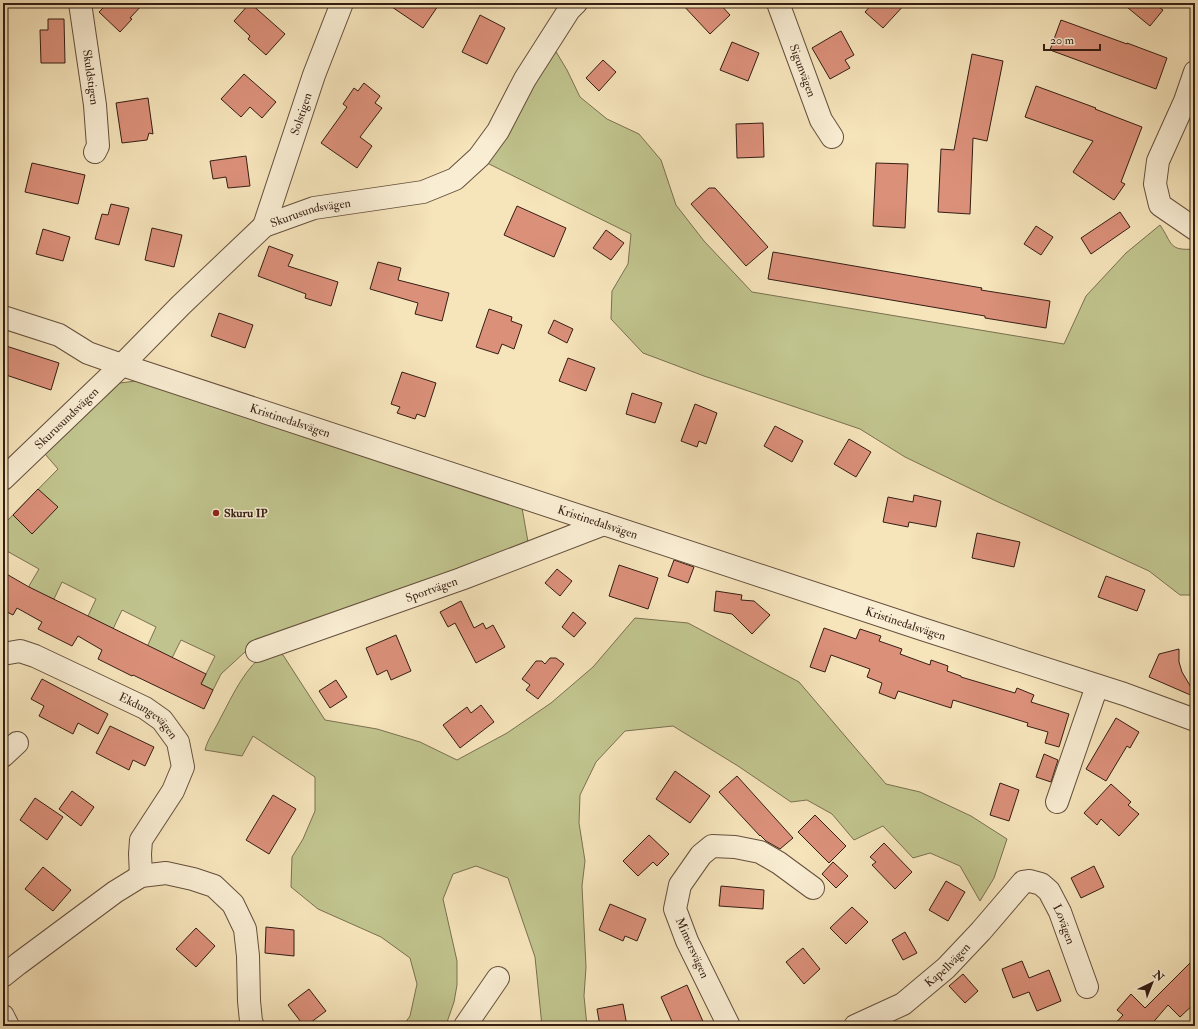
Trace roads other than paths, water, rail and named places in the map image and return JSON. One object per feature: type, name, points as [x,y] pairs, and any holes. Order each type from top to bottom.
[{"type":"street","name":"Skuldstigen","points":[[80,3],[95,105],[98,146],[95,152]]},
{"type":"street","name":"Solstigen","points":[[264,226],[314,75],[342,3]]},
{"type":"street","name":"Skurusundsvägen","points":[[3,479],[264,226],[314,208],[422,192],[455,179],[479,157],[498,132],[525,79],[569,10],[576,3]]},
{"type":"street","name":"Sigunvägen","points":[[778,3],[821,120],[832,137]]},
{"type":"street","points":[[1195,72],[1185,101],[1158,162],[1154,184],[1160,204],[1195,229]]},
{"type":"street","name":"Kristinedalsvägen","points":[[3,317],[60,335],[88,353],[122,365],[1139,699],[1195,720]]},
{"type":"street","name":"Sportvägen","points":[[257,651],[461,579],[604,524]]},
{"type":"street","name":"Ekdungevägen","points":[[3,654],[20,651],[35,656],[145,708],[162,720],[178,742],[183,767],[173,791],[141,840],[140,876]]},
{"type":"street","points":[[1056,802],[1097,686]]},
{"type":"street","name":"Mimersvägen","points":[[729,1026],[687,941],[675,909],[680,885],[701,855],[712,846],[735,847],[760,852],[780,863],[813,888]]},
{"type":"street","points":[[3,976],[115,892],[140,876],[166,873],[193,879],[214,886],[233,904],[245,929],[248,956],[249,1001],[253,1026]]},
{"type":"street","name":"Lovägen","points":[[1023,882],[1030,881],[1041,884],[1049,891],[1060,912],[1087,987]]},
{"type":"street","name":"Kapellvägen","points":[[855,1026],[903,1004],[946,968],[981,931],[1023,882]]},
{"type":"street","points":[[465,1026],[498,978]]},
{"type":"street","points":[[3,1016],[8,1026]]},
{"type":"place","name":"Skuru IP","points":[[216,513]]}]
